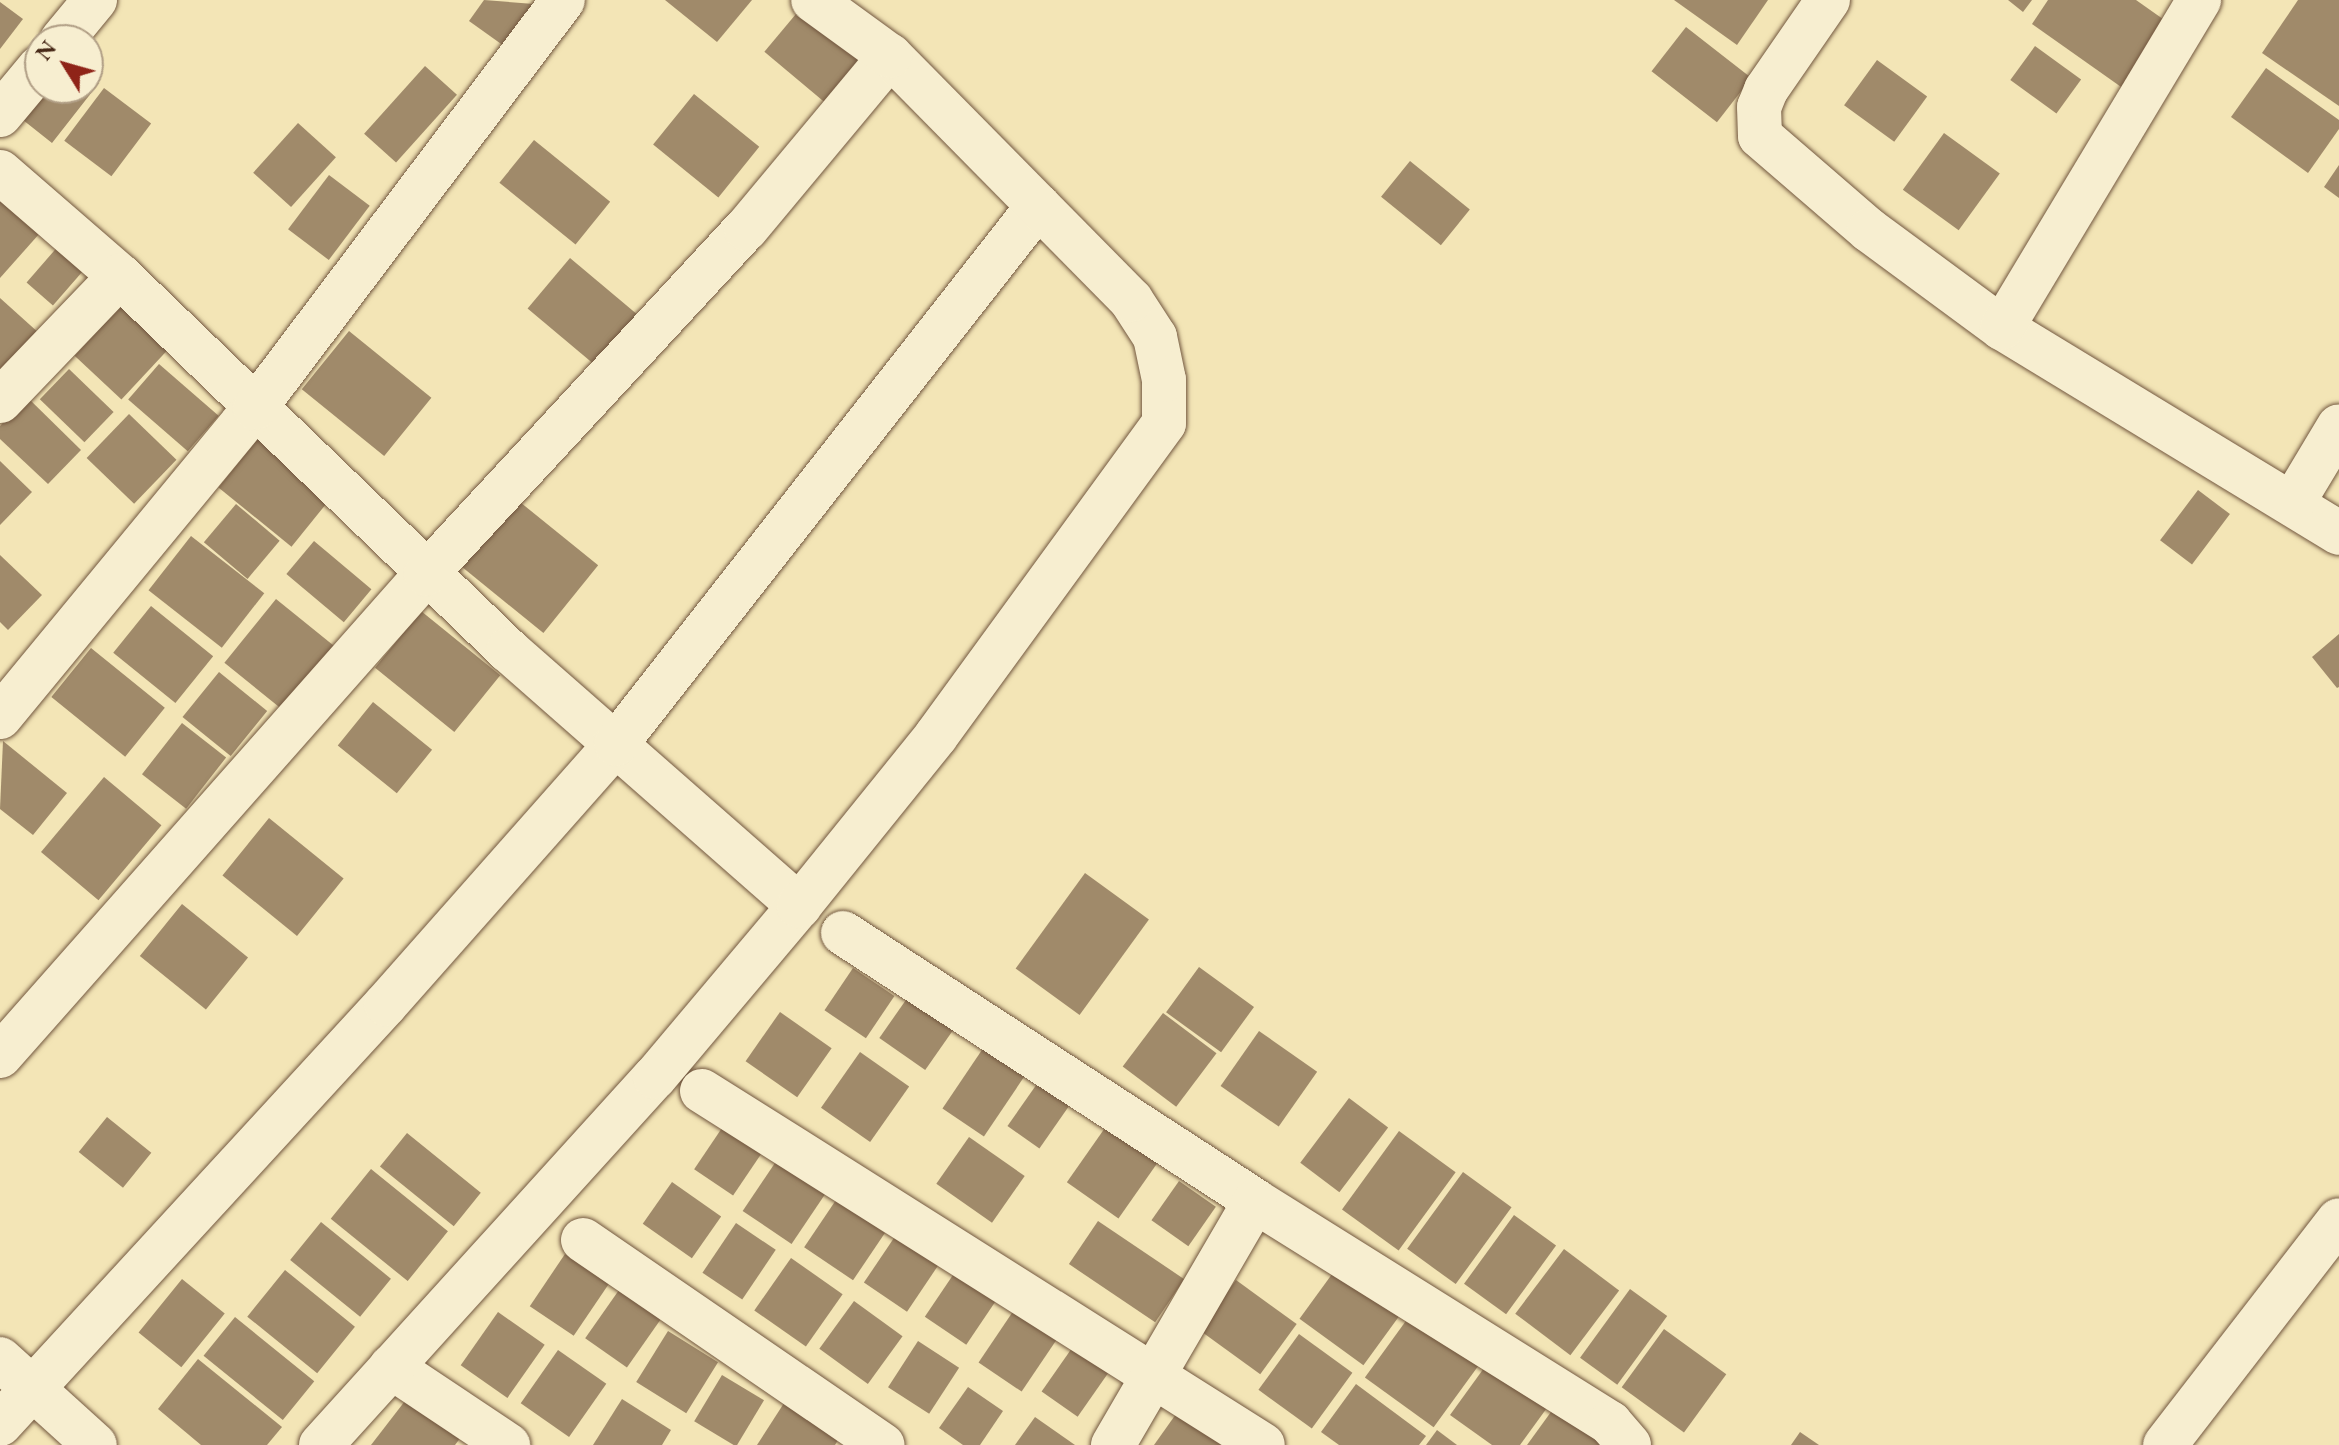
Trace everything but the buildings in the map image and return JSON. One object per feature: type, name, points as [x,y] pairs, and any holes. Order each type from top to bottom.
[{"type":"street","points":[[75,24],[95,0]]},
{"type":"street","points":[[0,717],[255,408],[563,0]]},
{"type":"street","points":[[321,1445],[655,1077],[799,906],[936,736],[1164,423],[1164,380],[1155,337],[1131,300],[890,56],[813,0]]},
{"type":"street","points":[[1828,0],[1766,90],[1759,107],[1760,136],[1869,230],[2002,328],[2294,501],[2339,533]]},
{"type":"street","points":[[2002,328],[2199,0]]},
{"type":"street","points":[[0,1056],[426,574],[604,388],[890,56]]},
{"type":"street","points":[[0,115],[24,86]]},
{"type":"street","points":[[0,172],[120,276],[426,574],[799,906]]},
{"type":"street","points":[[0,1424],[15,1374],[386,1004],[616,744],[1038,206]]},
{"type":"street","points":[[0,401],[120,276]]},
{"type":"street","points":[[2294,501],[2339,426]]},
{"type":"street","points":[[843,933],[1255,1201],[1610,1423],[1629,1445]]},
{"type":"street","points":[[702,1091],[1151,1379],[1263,1445]]},
{"type":"street","points":[[1113,1445],[1255,1201]]},
{"type":"street","points":[[2165,1445],[2339,1220]]},
{"type":"street","points":[[583,1240],[882,1445]]},
{"type":"street","points":[[391,1367],[508,1445]]},
{"type":"street","points":[[15,1374],[95,1445]]}]
